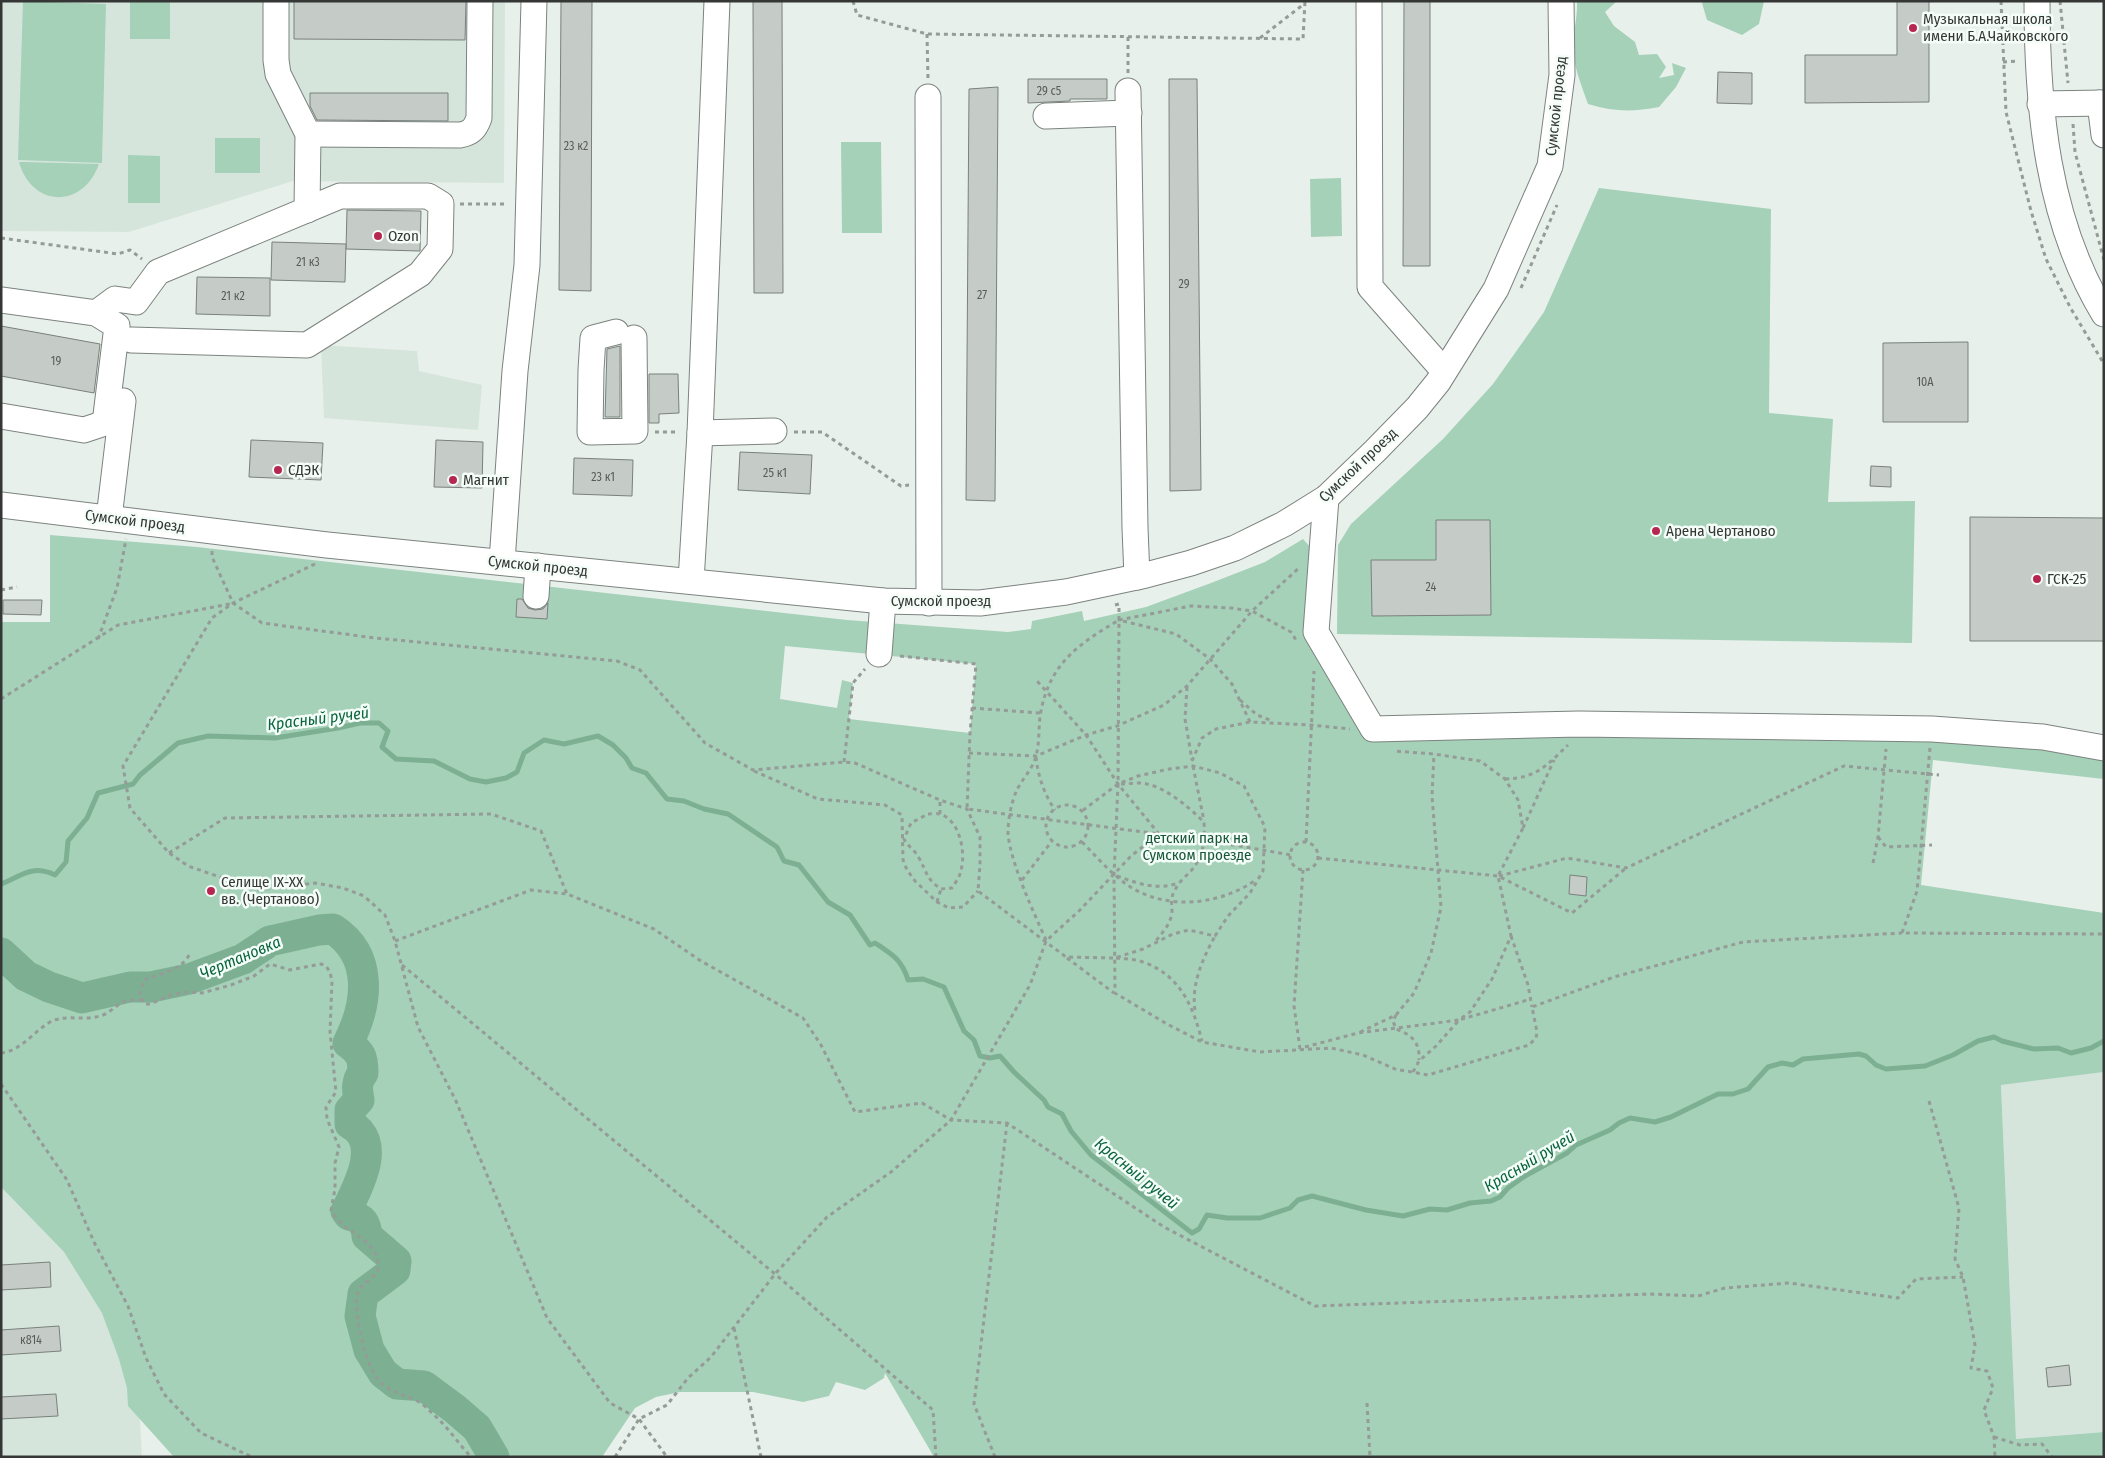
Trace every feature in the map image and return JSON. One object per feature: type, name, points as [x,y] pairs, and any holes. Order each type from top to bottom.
[{"type":"street","points":[[276,1],[276,60],[278,74],[308,134],[307,210]]},
{"type":"street","points":[[308,134],[460,135],[470,133],[476,128],[479,118],[480,1]]},
{"type":"street","points":[[502,562],[515,371],[527,264],[534,1]]},
{"type":"street","points":[[691,581],[700,433],[717,1]]},
{"type":"street","points":[[1369,1],[1370,287],[1444,371]]},
{"type":"street","name":"Сумской проезд","points":[[1,505],[327,544],[882,601],[980,603],[1066,592],[1191,563],[1235,548],[1284,524],[1326,498],[1417,408],[1444,371],[1496,289],[1550,166],[1562,75],[1561,1]]},
{"type":"street","points":[[2037,1],[2037,61],[2040,104],[2055,193],[2071,242],[2094,298],[2104,314]]},
{"type":"street","points":[[928,97],[929,603]]},
{"type":"street","points":[[1046,116],[1128,102],[1137,577]]},
{"type":"street","points":[[2040,104],[2102,103],[2104,135]]},
{"type":"street","points":[[118,519],[131,340],[136,302],[158,272],[340,196],[428,196],[442,204],[440,249],[420,274],[307,345],[131,340]]},
{"type":"street","points":[[96,313],[115,299],[136,302]]},
{"type":"street","points":[[1,300],[96,313],[117,326],[105,423],[84,430],[1,416]]},
{"type":"street","points":[[625,335],[635,431],[590,432],[590,370],[593,338],[625,335]]},
{"type":"street","points":[[700,433],[774,431]]},
{"type":"street","points":[[1326,498],[1316,632],[1373,728],[1579,724],[1932,729],[2043,737],[2104,748]]},
{"type":"street","points":[[536,596],[538,566]]},
{"type":"street","points":[[879,654],[882,601]]},
{"type":"path","points":[[853,1],[857,15],[927,34],[1304,39],[1305,2]]},
{"type":"path","points":[[2060,1],[2076,152],[2104,260]]},
{"type":"path","points":[[1260,38],[1305,2]]},
{"type":"path","points":[[927,34],[928,97]]},
{"type":"path","points":[[1128,38],[1128,102]]},
{"type":"path","points":[[442,204],[529,205]]},
{"type":"path","points":[[1,238],[118,254],[130,250]]},
{"type":"path","points":[[635,431],[700,433]]},
{"type":"path","points":[[774,431],[822,432],[901,486],[929,485]]},
{"type":"path","points":[[98,639],[117,588],[118,519]]},
{"type":"path","points":[[214,531],[212,557],[233,603],[262,624],[375,638],[617,661],[640,670],[705,743],[753,770],[818,799],[886,805],[902,815],[903,860],[907,870],[915,881],[937,902],[949,908],[963,907],[978,891],[980,865],[980,837],[967,809],[976,664],[879,654],[853,683],[844,762]]},
{"type":"path","points":[[969,753],[1036,756],[1086,735],[1117,726],[1164,705],[1187,686],[1252,612],[1323,545]]},
{"type":"path","points":[[318,563],[233,603],[212,618],[122,766],[130,808],[169,853],[188,866],[257,890],[315,883],[343,888],[364,896],[385,915],[395,941],[418,1027],[456,1101],[547,1318],[610,1403],[639,1420],[667,1457]]},
{"type":"path","points":[[1,590],[17,587]]},
{"type":"path","points":[[1,700],[118,625],[233,603]]},
{"type":"path","points":[[1112,605],[1119,604],[1118,784],[1114,875],[1115,994]]},
{"type":"path","points":[[1055,810],[1048,799],[1042,783],[1036,756],[1040,713],[1045,691],[1064,660],[1090,637],[1119,620],[1190,606],[1252,612],[1291,632],[1300,646]]},
{"type":"path","points":[[1119,620],[1176,634],[1210,659],[1232,684],[1250,722]]},
{"type":"path","points":[[1306,842],[1314,668]]},
{"type":"path","points":[[1037,681],[1086,735],[1118,784],[1159,834]]},
{"type":"path","points":[[1153,944],[1168,926],[1172,914],[1170,901],[1176,888],[1199,860],[1205,840],[1204,822],[1186,719],[1187,686]]},
{"type":"path","points":[[1238,698],[1257,715],[1275,723]]},
{"type":"path","points":[[972,708],[1040,713]]},
{"type":"path","points":[[1192,761],[1202,738],[1216,730],[1250,722],[1349,728],[1353,735]]},
{"type":"path","points":[[1505,779],[1522,779],[1539,772],[1579,734],[1579,724]]},
{"type":"path","points":[[1902,932],[1917,891],[1926,774],[1932,729]]},
{"type":"path","points":[[1873,863],[1878,836],[1887,743]]},
{"type":"path","points":[[1388,751],[1434,754],[1480,761],[1505,779],[1518,800],[1523,828]]},
{"type":"path","points":[[1419,1061],[1420,1050],[1416,1040],[1396,1029],[1393,1021],[1414,993],[1431,953],[1441,907],[1432,796],[1434,754]]},
{"type":"path","points":[[1036,756],[1016,792],[1010,815],[1008,834],[1022,881],[1046,941]]},
{"type":"path","points":[[978,891],[1115,994],[1202,1042],[1260,1052],[1330,1048],[1363,1055],[1395,1069],[1428,1075],[1451,1070],[1529,1045],[1536,1038],[1537,1032],[1531,999],[1511,936],[1498,876],[1523,828],[1555,758]]},
{"type":"path","points":[[753,770],[844,762],[855,763],[940,800],[967,809],[1205,840],[1290,855]]},
{"type":"path","points":[[1082,811],[1118,784],[1138,776],[1193,766],[1220,773],[1244,786],[1265,827],[1263,871],[1250,893],[1228,916],[1202,962],[1193,998],[1202,1042]]},
{"type":"path","points":[[1498,876],[1572,913],[1626,868],[1844,766],[1939,775]]},
{"type":"path","points":[[1118,784],[1142,783],[1160,790],[1178,800],[1204,822]]},
{"type":"path","points":[[940,800],[940,814]]},
{"type":"path","points":[[1060,806],[1073,806],[1082,811],[1088,826],[1086,836],[1082,842],[1073,846],[1061,846],[1052,841],[1046,827],[1050,814],[1055,810],[1060,806]]},
{"type":"path","points":[[169,853],[226,818],[492,814],[541,830],[567,894]]},
{"type":"path","points":[[904,839],[911,823],[916,818],[928,814],[940,814],[948,819],[956,830],[961,843],[962,871],[952,888],[941,890]]},
{"type":"path","points":[[615,1457],[639,1420],[667,1405],[688,1378],[710,1357],[775,1274],[827,1217],[891,1172],[951,1120],[1030,985],[1046,941],[1131,856],[1159,834]]},
{"type":"path","points":[[1878,836],[1886,847],[1932,845]]},
{"type":"path","points":[[904,839],[920,859],[927,877],[941,890]]},
{"type":"path","points":[[1022,881],[1052,841]]},
{"type":"path","points":[[1082,842],[1114,875],[1131,888],[1153,897],[1170,901],[1200,902],[1218,898],[1248,886],[1258,879]]},
{"type":"path","points":[[1306,842],[1315,847],[1318,858],[1313,867],[1303,870],[1293,865],[1290,855],[1296,845],[1306,842]]},
{"type":"path","points":[[1318,858],[1498,876],[1567,858],[1626,868]]},
{"type":"path","points":[[1300,1049],[1294,1006],[1303,870]]},
{"type":"path","points":[[1114,875],[1147,886],[1167,886],[1181,882]]},
{"type":"path","points":[[395,941],[531,890],[567,894],[654,929],[701,961],[803,1018],[821,1046],[855,1112],[922,1103],[951,1120],[1007,1123],[1164,1227],[1315,1306],[1650,1294],[1698,1296],[1725,1288],[1790,1283],[1898,1298],[1916,1279],[1963,1277]]},
{"type":"path","points":[[937,902],[941,890]]},
{"type":"path","points":[[1115,958],[1153,944],[1173,934],[1188,930],[1215,936]]},
{"type":"path","points":[[1532,1007],[1614,977],[1743,942],[1902,932],[2104,934]]},
{"type":"path","points":[[1413,1072],[1419,1061],[1436,1046],[1459,1020],[1470,1012],[1492,979],[1511,936]]},
{"type":"path","points":[[189,955],[187,960],[178,967],[144,980],[140,993],[144,1004],[150,1004],[171,995],[188,992],[202,993],[254,976],[270,964],[290,970],[320,964],[326,966],[330,972],[332,981],[330,1032],[336,1092],[326,1107],[327,1119],[339,1147],[335,1163],[335,1189],[331,1210],[344,1228],[358,1235],[372,1248],[379,1264],[378,1271],[357,1293],[356,1307],[367,1356],[372,1370],[392,1392],[416,1400],[435,1415],[471,1457]]},
{"type":"path","points":[[1066,957],[1115,958],[1142,961],[1164,972],[1180,989],[1195,1013]]},
{"type":"path","points":[[401,965],[775,1274],[933,1410],[936,1457]]},
{"type":"path","points":[[1300,1049],[1358,1033],[1459,1020],[1531,999]]},
{"type":"path","points":[[1,1053],[23,1044],[33,1033],[54,1020],[98,1017],[122,1002],[142,1000]]},
{"type":"path","points":[[1358,1033],[1396,1015]]},
{"type":"path","points":[[1,1084],[67,1180],[94,1242],[128,1306],[146,1358],[164,1394],[201,1433],[252,1457]]},
{"type":"path","points":[[1929,1102],[1959,1208],[1955,1259],[1963,1277],[1975,1345],[1971,1368],[1987,1371],[1993,1388],[1984,1410],[1994,1437],[1995,1457]]},
{"type":"path","points":[[995,1457],[974,1404],[1007,1123]]},
{"type":"path","points":[[734,1327],[761,1457]]},
{"type":"path","points":[[1367,1403],[1370,1457]]},
{"type":"path","points":[[1994,1437],[2020,1445],[2042,1444],[2052,1457]]},
{"type":"shaded area","points":[[1,1],[505,1],[504,183],[293,181],[129,232],[1,231]]},
{"type":"shaded area","points":[[321,345],[417,351],[419,371],[482,385],[478,430],[324,418]]},
{"type":"shaded area","points":[[2104,1072],[2104,1432],[2016,1439],[2001,1084]]},
{"type":"shaded area","points":[[1,1187],[64,1252],[137,1367],[142,1457],[1,1457]]},
{"type":"shaded area","points":[[424,1386],[459,1405],[484,1425],[494,1436],[500,1447],[502,1457],[482,1457],[475,1443],[469,1438],[460,1419]]},
{"type":"green space","points":[[23,1],[106,4],[102,163],[18,160]]},
{"type":"green space","points":[[130,1],[170,1],[170,39],[130,39]]},
{"type":"green space","points":[[1577,1],[1617,1],[1605,12],[1614,26],[1635,42],[1639,55],[1657,54],[1666,67],[1659,78],[1674,75],[1672,63],[1686,68],[1676,87],[1659,107],[1624,110],[1607,109],[1588,104],[1577,72],[1573,52]]},
{"type":"green space","points":[[1704,1],[1764,1],[1759,24],[1742,35],[1707,20],[1702,3]]},
{"type":"green space","points":[[215,138],[260,138],[260,173],[215,173]]},
{"type":"green space","points":[[841,142],[881,142],[882,233],[842,233]]},
{"type":"green space","points":[[128,155],[160,156],[160,203],[128,203]]},
{"type":"green space","points":[[19,162],[99,164],[92,179],[82,189],[70,195],[58,197],[46,195],[35,188],[26,177]]},
{"type":"green space","points":[[1341,178],[1342,236],[1311,237],[1310,179]]},
{"type":"green space","points":[[1599,188],[1771,209],[1769,413],[1833,419],[1828,502],[1915,501],[1912,643],[1337,634],[1338,545],[1351,524],[1443,439],[1493,384],[1544,312]]},
{"type":"green space","name":"детский парк на Сумском проезде","points":[[50,535],[197,547],[847,620],[1008,632],[1031,629],[1032,621],[1082,611],[1084,621],[1146,607],[1265,562],[1303,539],[1312,549],[1310,624],[1368,734],[1968,740],[2104,756],[2104,779],[1933,760],[1921,885],[2104,913],[2104,1072],[2001,1085],[2016,1439],[2104,1432],[2104,1457],[934,1457],[885,1373],[884,1378],[865,1390],[836,1382],[829,1396],[803,1402],[753,1392],[680,1392],[656,1397],[635,1408],[602,1457],[174,1457],[128,1406],[127,1388],[119,1359],[102,1313],[64,1252],[1,1187],[1,622],[50,622]],"holes":[[[785,646],[976,664],[970,733],[849,719],[853,683],[842,680],[837,708],[780,699]]]},
{"type":"building","points":[[294,1],[466,1],[465,40],[294,39]]},
{"type":"building","points":[[561,1],[592,1],[591,291],[559,290]]},
{"type":"building","points":[[753,1],[782,1],[783,293],[754,293]]},
{"type":"building","points":[[1404,1],[1430,1],[1430,266],[1403,266]]},
{"type":"building","name":"Музыкальная школа имени Б.А.Чайковского","points":[[1897,1],[1929,1],[1929,102],[1805,103],[1805,55],[1897,55]]},
{"type":"building","points":[[1718,72],[1752,73],[1752,104],[1717,103]]},
{"type":"building","points":[[1028,79],[1107,79],[1107,99],[1070,99],[1070,101],[1028,103]]},
{"type":"building","points":[[1169,79],[1197,79],[1201,490],[1170,491]]},
{"type":"building","points":[[998,87],[995,501],[966,500],[969,89]]},
{"type":"building","points":[[310,93],[448,93],[448,121],[317,120],[310,106]]},
{"type":"building","points":[[347,210],[421,211],[420,251],[346,249]]},
{"type":"building","points":[[272,242],[346,244],[345,282],[271,280]]},
{"type":"building","points":[[197,277],[270,278],[270,316],[196,314]]},
{"type":"building","points":[[1,326],[100,344],[94,393],[1,376]]},
{"type":"building","points":[[1968,342],[1968,422],[1883,422],[1883,343]]},
{"type":"building","points":[[620,346],[620,417],[605,417],[607,349]]},
{"type":"building","points":[[649,374],[678,374],[679,413],[659,414],[659,423],[649,423]]},
{"type":"building","points":[[251,440],[323,443],[321,480],[249,477]]},
{"type":"building","points":[[436,440],[483,442],[482,488],[434,487]]},
{"type":"building","points":[[740,452],[812,455],[810,494],[738,490]]},
{"type":"building","points":[[574,458],[633,460],[632,496],[573,494]]},
{"type":"building","points":[[1871,466],[1891,467],[1891,487],[1870,486]]},
{"type":"building","name":"ГСК-25","points":[[1970,517],[2104,518],[2104,641],[1970,641]]},
{"type":"building","points":[[1436,520],[1490,520],[1491,615],[1372,616],[1371,560],[1436,560]]},
{"type":"building","points":[[517,599],[522,599],[528,608],[535,610],[543,609],[548,603],[547,619],[516,617]]},
{"type":"building","points":[[3,600],[42,600],[41,615],[3,614]]},
{"type":"building","points":[[1570,875],[1587,877],[1586,896],[1569,894]]},
{"type":"building","points":[[50,1262],[51,1287],[1,1290],[1,1265]]},
{"type":"building","points":[[59,1326],[61,1351],[1,1355],[1,1330]]},
{"type":"building","points":[[2069,1365],[2071,1385],[2048,1387],[2046,1368]]},
{"type":"building","points":[[56,1394],[58,1416],[1,1419],[1,1397]]},
{"type":"waterway","name":"Красный ручей","points":[[1,884],[27,872],[39,871],[55,875],[66,862],[68,841],[87,818],[98,793],[133,784],[140,775],[178,743],[208,736],[275,738],[360,723],[379,723],[388,731],[382,747],[396,759],[434,761],[470,779],[486,782],[506,778],[517,772],[524,753],[544,740],[564,744],[598,736],[613,745],[626,758],[632,768],[646,773],[667,799],[684,801],[704,809],[728,814],[777,847],[784,861],[799,865],[828,902],[850,915],[870,945],[875,943],[896,958],[903,967],[908,980],[923,979],[944,987],[964,1031],[974,1040],[980,1056],[990,1058],[1000,1056],[1044,1100],[1048,1107],[1062,1114],[1071,1131],[1091,1155],[1192,1233],[1199,1229],[1207,1215],[1227,1218],[1260,1218],[1290,1208],[1298,1200],[1312,1196],[1366,1210],[1403,1216],[1430,1209],[1447,1210],[1470,1203],[1491,1201],[1500,1197],[1508,1188],[1525,1176],[1567,1153],[1576,1145],[1610,1130],[1619,1123],[1630,1118],[1655,1122],[1671,1117],[1718,1094],[1733,1094],[1748,1089],[1768,1067],[1782,1063],[1793,1065],[1803,1059],[1859,1054],[1866,1056],[1876,1065],[1886,1069],[1925,1066],[1953,1055],[1978,1041],[1994,1037],[2002,1041],[2034,1049],[2058,1048],[2071,1053],[2091,1048],[2104,1041]]},
{"type":"waterway","name":"Чертановка","points":[[1,953],[26,976],[49,987],[82,998],[130,987],[151,987],[189,979],[243,959],[270,941],[319,930],[333,929],[346,940],[355,953],[361,967],[363,981],[360,1013],[348,1043],[362,1059],[363,1068],[358,1086],[359,1100],[350,1110],[350,1124],[360,1132],[365,1142],[366,1153],[361,1178],[346,1211],[349,1215],[363,1222],[367,1236],[396,1261],[395,1270],[363,1294],[360,1316],[369,1350],[383,1373],[397,1384],[424,1386],[455,1409],[477,1428],[494,1457]]},
{"type":"place","name":"Музыкальная школа имени Б.А.Чайковского","points":[[1913,28]]},
{"type":"place","name":"Ozon","points":[[378,236]]},
{"type":"place","name":"СДЭК","points":[[278,470]]},
{"type":"place","name":"Магнит","points":[[453,480]]},
{"type":"place","name":"Арена Чертаново","points":[[1656,531]]},
{"type":"place","name":"ГСК-25","points":[[2037,579]]},
{"type":"place","name":"Селище IX-XX вв. (Чертаново)","points":[[211,891]]}]
